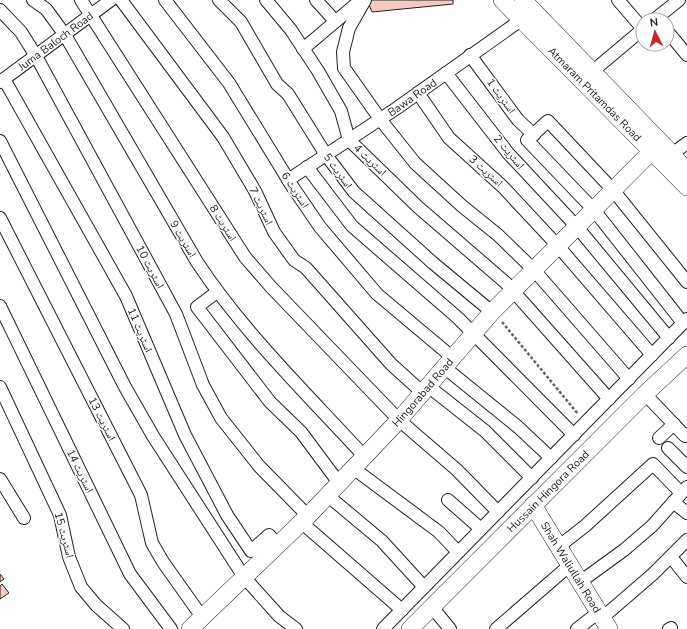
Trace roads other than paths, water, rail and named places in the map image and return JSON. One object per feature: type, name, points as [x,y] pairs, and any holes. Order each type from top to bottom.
[{"type":"street","name":"اسٹریٹ 9","points":[[33,0],[46,9],[65,34],[197,262],[217,292],[359,462],[439,532],[458,552]]},
{"type":"street","name":"اسٹریٹ 8","points":[[81,0],[246,258],[276,292],[399,420],[457,470],[498,512]]},
{"type":"street","name":"Juma Baloch Road","points":[[1,81],[111,0]]},
{"type":"street","name":"اسٹریٹ 7","points":[[122,0],[222,137],[255,191],[274,232],[294,260],[306,268],[390,364],[485,431],[532,478]]},
{"type":"street","name":"اسٹریٹ 6","points":[[165,0],[229,83],[288,180],[320,227],[377,294],[551,458]]},
{"type":"street","name":"اسٹریٹ 5","points":[[219,0],[241,22],[277,84],[288,94],[326,155],[354,192],[433,263],[492,312]]},
{"type":"street","name":"اسٹریٹ 4","points":[[266,0],[303,49],[341,110],[349,140],[418,207],[506,283],[608,400]]},
{"type":"street","points":[[316,0],[335,21]]},
{"type":"street","points":[[303,49],[360,0]]},
{"type":"street","points":[[365,0],[349,28],[343,52],[344,68],[380,119],[416,163],[462,206],[498,235],[534,270],[629,379]]},
{"type":"street","name":"Atmaram Pritamdas Road","points":[[502,0],[526,10],[587,76],[652,151],[687,187]]},
{"type":"street","points":[[618,0],[635,20]]},
{"type":"street","points":[[664,12],[679,0]]},
{"type":"street","name":"اسٹریٹ 10","points":[[0,10],[21,32],[36,56],[176,314],[203,385],[221,418],[304,519],[402,610]]},
{"type":"street","name":"Bawa Road","points":[[288,180],[418,93],[470,55],[526,10]]},
{"type":"street","points":[[587,76],[635,36]]},
{"type":"street","points":[[675,41],[687,55]]},
{"type":"street","name":"اسٹریٹ 1","points":[[470,55],[518,120],[534,135]]},
{"type":"street","name":"اسٹریٹ 2","points":[[446,73],[508,153],[577,227],[669,338]]},
{"type":"street","name":"Atmaram Pritamdas Road","points":[[587,76],[672,154],[687,172]]},
{"type":"street","name":"اسٹریٹ 11","points":[[1,81],[126,296],[185,435],[227,515],[252,551],[269,535],[278,545]]},
{"type":"street","name":"اسٹریٹ 3","points":[[418,93],[449,138],[503,186],[558,246],[652,355]]},
{"type":"street","points":[[383,629],[685,321],[594,210],[527,140],[548,121],[613,190],[687,282]]},
{"type":"street","points":[[0,141],[125,387],[153,436],[244,577],[279,616],[296,629]]},
{"type":"street","points":[[672,154],[687,144]]},
{"type":"street","name":"Hingorabad Road","points":[[190,629],[304,519],[399,420],[492,312],[652,151]]},
{"type":"street","points":[[307,167],[352,226],[458,318],[574,435]]},
{"type":"street","name":"اسٹریٹ 13","points":[[0,218],[141,495],[152,543],[163,562],[202,617]]},
{"type":"street","points":[[217,292],[197,307],[270,402],[301,432],[339,482]]},
{"type":"street","name":"اسٹریٹ 14","points":[[0,306],[130,574],[171,629]]},
{"type":"street","name":"Hussain Hingora Road","points":[[410,629],[645,394],[687,355]]},
{"type":"street","name":"اسٹریٹ 15","points":[[0,387],[60,515],[69,557],[81,587],[96,605],[122,629]]},
{"type":"street","points":[[645,394],[685,436],[687,434]]},
{"type":"street","points":[[659,438],[674,424]]},
{"type":"street","points":[[668,448],[687,467]]},
{"type":"street","points":[[558,547],[591,522],[653,464],[680,494],[687,514]]},
{"type":"street","points":[[0,479],[24,518]]},
{"type":"street","points":[[580,582],[624,550],[652,526],[680,494]]},
{"type":"street","points":[[327,495],[382,541],[424,587]]},
{"type":"street","points":[[448,500],[481,530]]},
{"type":"street","name":"Shah Waliullah Road","points":[[533,505],[604,620]]},
{"type":"street","points":[[577,629],[604,620],[687,540]]},
{"type":"street","points":[[671,557],[687,577]]},
{"type":"street","points":[[496,629],[570,565]]},
{"type":"street","points":[[432,607],[450,629]]}]
